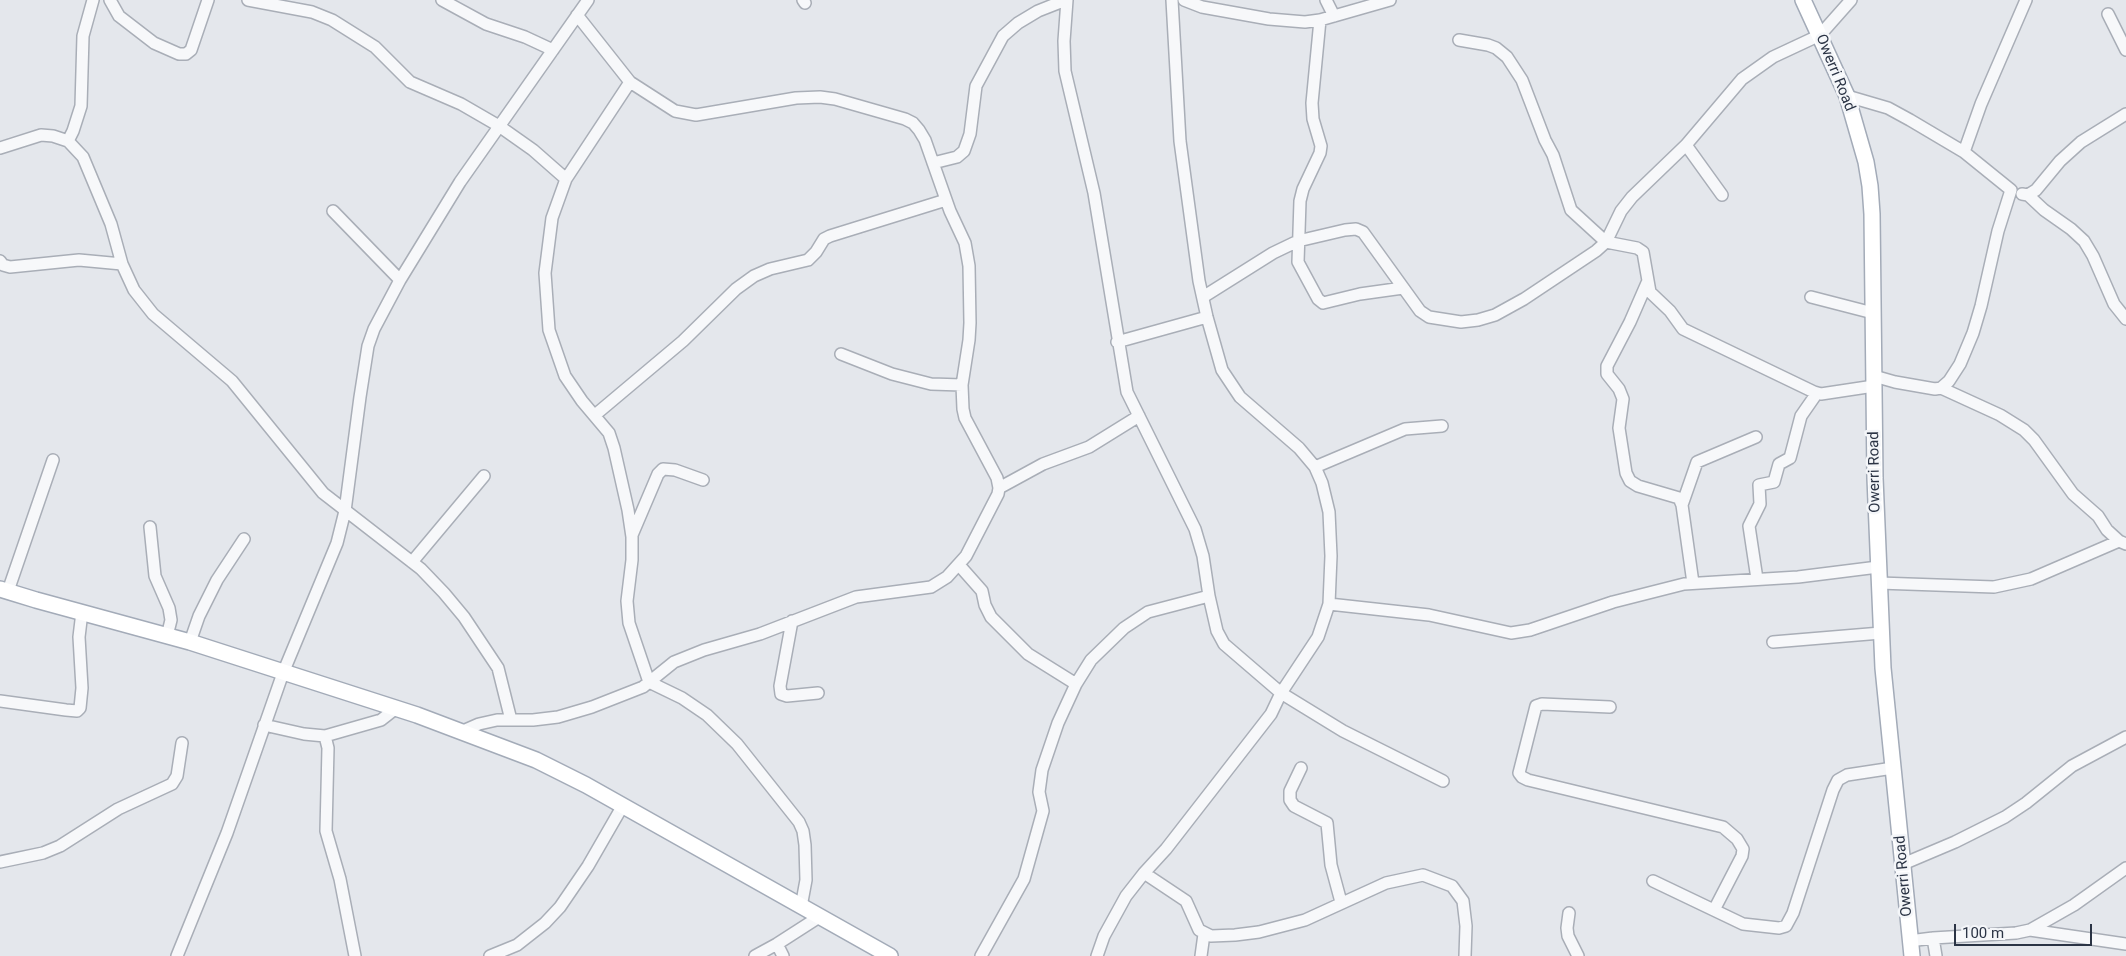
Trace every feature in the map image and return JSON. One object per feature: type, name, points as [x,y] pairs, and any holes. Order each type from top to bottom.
[{"type":"main road","name":"Owerri Road","points":[[1803,0],[1847,96],[1866,162],[1870,186],[1873,246],[1872,313],[1881,633],[1911,949]]},
{"type":"main road","points":[[4,590],[190,642],[463,731],[551,767],[890,956]]},
{"type":"street","points":[[68,141],[81,106],[83,36],[93,0]]},
{"type":"street","points":[[110,0],[119,16],[154,43],[179,54],[186,54],[191,50],[208,0]]},
{"type":"street","points":[[248,0],[312,12],[332,20],[375,47],[417,87],[461,104],[500,126],[533,150],[566,179]]},
{"type":"street","points":[[442,0],[486,24],[525,37],[553,50]]},
{"type":"street","points":[[177,956],[227,834],[283,673],[328,566],[345,511],[368,346],[374,329],[400,280],[460,182],[588,0]]},
{"type":"street","points":[[933,163],[957,157],[964,150],[970,134],[976,86],[1003,36],[1018,22],[1038,11],[1066,0],[1065,71],[1094,192],[1117,342],[1127,392],[1195,529],[1204,556],[1209,596],[1217,631],[1224,644],[1282,693],[1344,732],[1443,781]]},
{"type":"street","points":[[1097,956],[1113,919],[1126,896],[1166,849],[1271,714],[1282,693],[1318,637],[1329,604],[1331,556],[1329,512],[1322,483],[1314,468],[1299,448],[1240,397],[1222,370],[1208,317],[1203,297],[1180,141],[1172,0]]},
{"type":"street","points":[[1184,0],[1202,7],[1269,19],[1305,22],[1320,20],[1390,0]]},
{"type":"street","points":[[1326,0],[1334,16]]},
{"type":"street","points":[[1203,297],[1273,253],[1298,241],[1345,230],[1356,230],[1363,232],[1420,311],[1429,317],[1462,322],[1495,315],[1524,299],[1596,251],[1606,242],[1621,212],[1632,196],[1686,145],[1742,79],[1774,57],[1820,36],[1851,0]]},
{"type":"street","points":[[1964,152],[1981,104],[2026,0]]},
{"type":"street","points":[[2108,14],[2126,50]]},
{"type":"street","points":[[463,731],[479,724],[497,720],[558,717],[629,694],[649,682],[674,662],[685,657],[760,634],[856,597],[931,587],[947,577],[966,556],[998,494],[999,488],[997,478],[965,418],[961,398],[970,340],[969,266],[965,243],[946,200],[925,140],[913,123],[906,119],[820,96],[796,98],[696,115],[675,111],[630,82],[577,16]]},
{"type":"street","points":[[1320,20],[1312,103],[1313,119],[1321,146],[1320,153],[1303,189],[1300,201],[1298,262],[1318,299],[1323,303],[1360,294],[1403,288]]},
{"type":"street","points":[[1459,40],[1496,48],[1507,57],[1522,80],[1545,140],[1553,155],[1571,210],[1606,242],[1637,248],[1643,252],[1650,292],[1670,311],[1683,329],[1696,337],[1818,393],[1874,381],[1922,388],[1941,388],[2000,415],[2024,430],[2034,440],[2073,494],[2098,516],[2107,530],[2122,543],[2016,583],[1994,587],[1879,583]]},
{"type":"street","points":[[630,82],[566,179],[552,218],[544,273],[549,330],[565,376],[582,402],[609,433],[614,448],[628,510],[632,538],[632,560],[627,601],[629,623],[649,682],[682,698],[707,715],[737,744],[799,822],[803,831],[805,845],[806,880],[801,907]]},
{"type":"street","points":[[1847,96],[1888,108],[1964,152],[2011,190],[2028,195],[2044,210],[2072,229],[2084,241],[2093,256],[2114,304],[2126,319]]},
{"type":"street","points":[[2028,195],[2036,190],[2060,161],[2081,142],[2126,114]]},
{"type":"street","points":[[0,148],[42,136],[53,136],[68,141],[83,157],[111,224],[122,264],[134,290],[153,314],[232,381],[314,483],[345,511],[412,562],[464,617],[498,668],[511,720]]},
{"type":"street","points":[[1686,145],[1722,196]]},
{"type":"street","points":[[1941,388],[1949,381],[1960,364],[1973,333],[1998,231],[2011,190]]},
{"type":"street","points":[[595,415],[683,341],[736,289],[754,276],[808,260],[816,252],[824,239],[830,236],[946,200]]},
{"type":"street","points":[[332,211],[400,280]]},
{"type":"street","points":[[0,261],[3,265],[10,267],[79,260],[122,264]]},
{"type":"street","points":[[1647,283],[1630,322],[1607,366],[1607,374],[1619,389],[1622,400],[1619,428],[1622,457],[1630,481],[1638,486],[1673,495],[1679,498],[1682,505],[1693,584]]},
{"type":"street","points":[[1811,298],[1872,313]]},
{"type":"street","points":[[1117,342],[1208,317]]},
{"type":"street","points":[[841,354],[892,374],[931,384],[962,385]]},
{"type":"street","points":[[1758,580],[1749,526],[1760,504],[1759,485],[1774,482],[1778,464],[1790,458],[1801,416],[1818,393]]},
{"type":"street","points":[[999,488],[1043,464],[1089,446],[1139,416]]},
{"type":"street","points":[[1314,468],[1405,429],[1442,426]]},
{"type":"street","points":[[1682,505],[1697,462],[1756,437]]},
{"type":"street","points":[[4,590],[54,460]]},
{"type":"street","points":[[632,538],[658,474],[663,469],[675,470],[703,480]]},
{"type":"street","points":[[412,562],[484,476]]},
{"type":"street","points":[[150,527],[155,576],[169,608],[171,620],[167,636]]},
{"type":"street","points":[[190,642],[199,616],[217,580],[244,539]]},
{"type":"street","points":[[959,565],[982,591],[985,605],[991,617],[1028,654],[1076,684]]},
{"type":"street","points":[[1329,604],[1429,615],[1511,633],[1530,630],[1613,602],[1693,584],[1798,577],[1878,567]]},
{"type":"street","points":[[981,956],[1024,879],[1043,812],[1039,792],[1042,770],[1058,723],[1076,684],[1091,660],[1124,628],[1148,612],[1209,596]]},
{"type":"street","points":[[0,701],[77,711],[80,708],[82,688],[79,637],[82,612]]},
{"type":"street","points":[[792,621],[781,678],[781,694],[787,696],[818,693]]},
{"type":"street","points":[[1772,642],[1881,633]]},
{"type":"street","points":[[1610,707],[1542,704],[1536,706],[1519,773],[1528,780],[1723,827],[1738,839],[1743,849],[1742,856],[1714,910]]},
{"type":"street","points":[[264,725],[304,734],[325,736],[381,720],[395,709]]},
{"type":"street","points":[[325,736],[328,748],[326,830],[340,879],[355,956]]},
{"type":"street","points":[[1903,864],[1955,842],[2005,817],[2026,803],[2072,766],[2126,737]]},
{"type":"street","points":[[0,862],[43,853],[60,846],[118,809],[172,784],[177,776],[182,743]]},
{"type":"street","points":[[1301,768],[1290,791],[1290,800],[1294,806],[1327,823],[1331,865],[1342,902]]},
{"type":"street","points":[[1653,881],[1743,924],[1779,928],[1786,926],[1793,913],[1833,790],[1838,780],[1847,775],[1893,768]]},
{"type":"street","points":[[490,956],[520,950],[560,907],[588,866],[622,807]]},
{"type":"street","points":[[1911,949],[1933,938],[2016,933],[2030,930],[2074,905],[2126,868]]},
{"type":"street","points":[[1144,874],[1186,901],[1199,930],[1211,936],[1259,932],[1305,920],[1386,883],[1423,875],[1436,878],[1452,886],[1463,901],[1466,926],[1466,956]]},
{"type":"street","points":[[1569,913],[1568,936],[1578,956]]},
{"type":"street","points":[[755,956],[819,917]]},
{"type":"street","points":[[2030,930],[2126,944]]},
{"type":"street","points":[[1201,956],[1204,934]]},
{"type":"street","points":[[1933,938],[1936,956]]},
{"type":"street","points":[[777,944],[783,956]]}]
